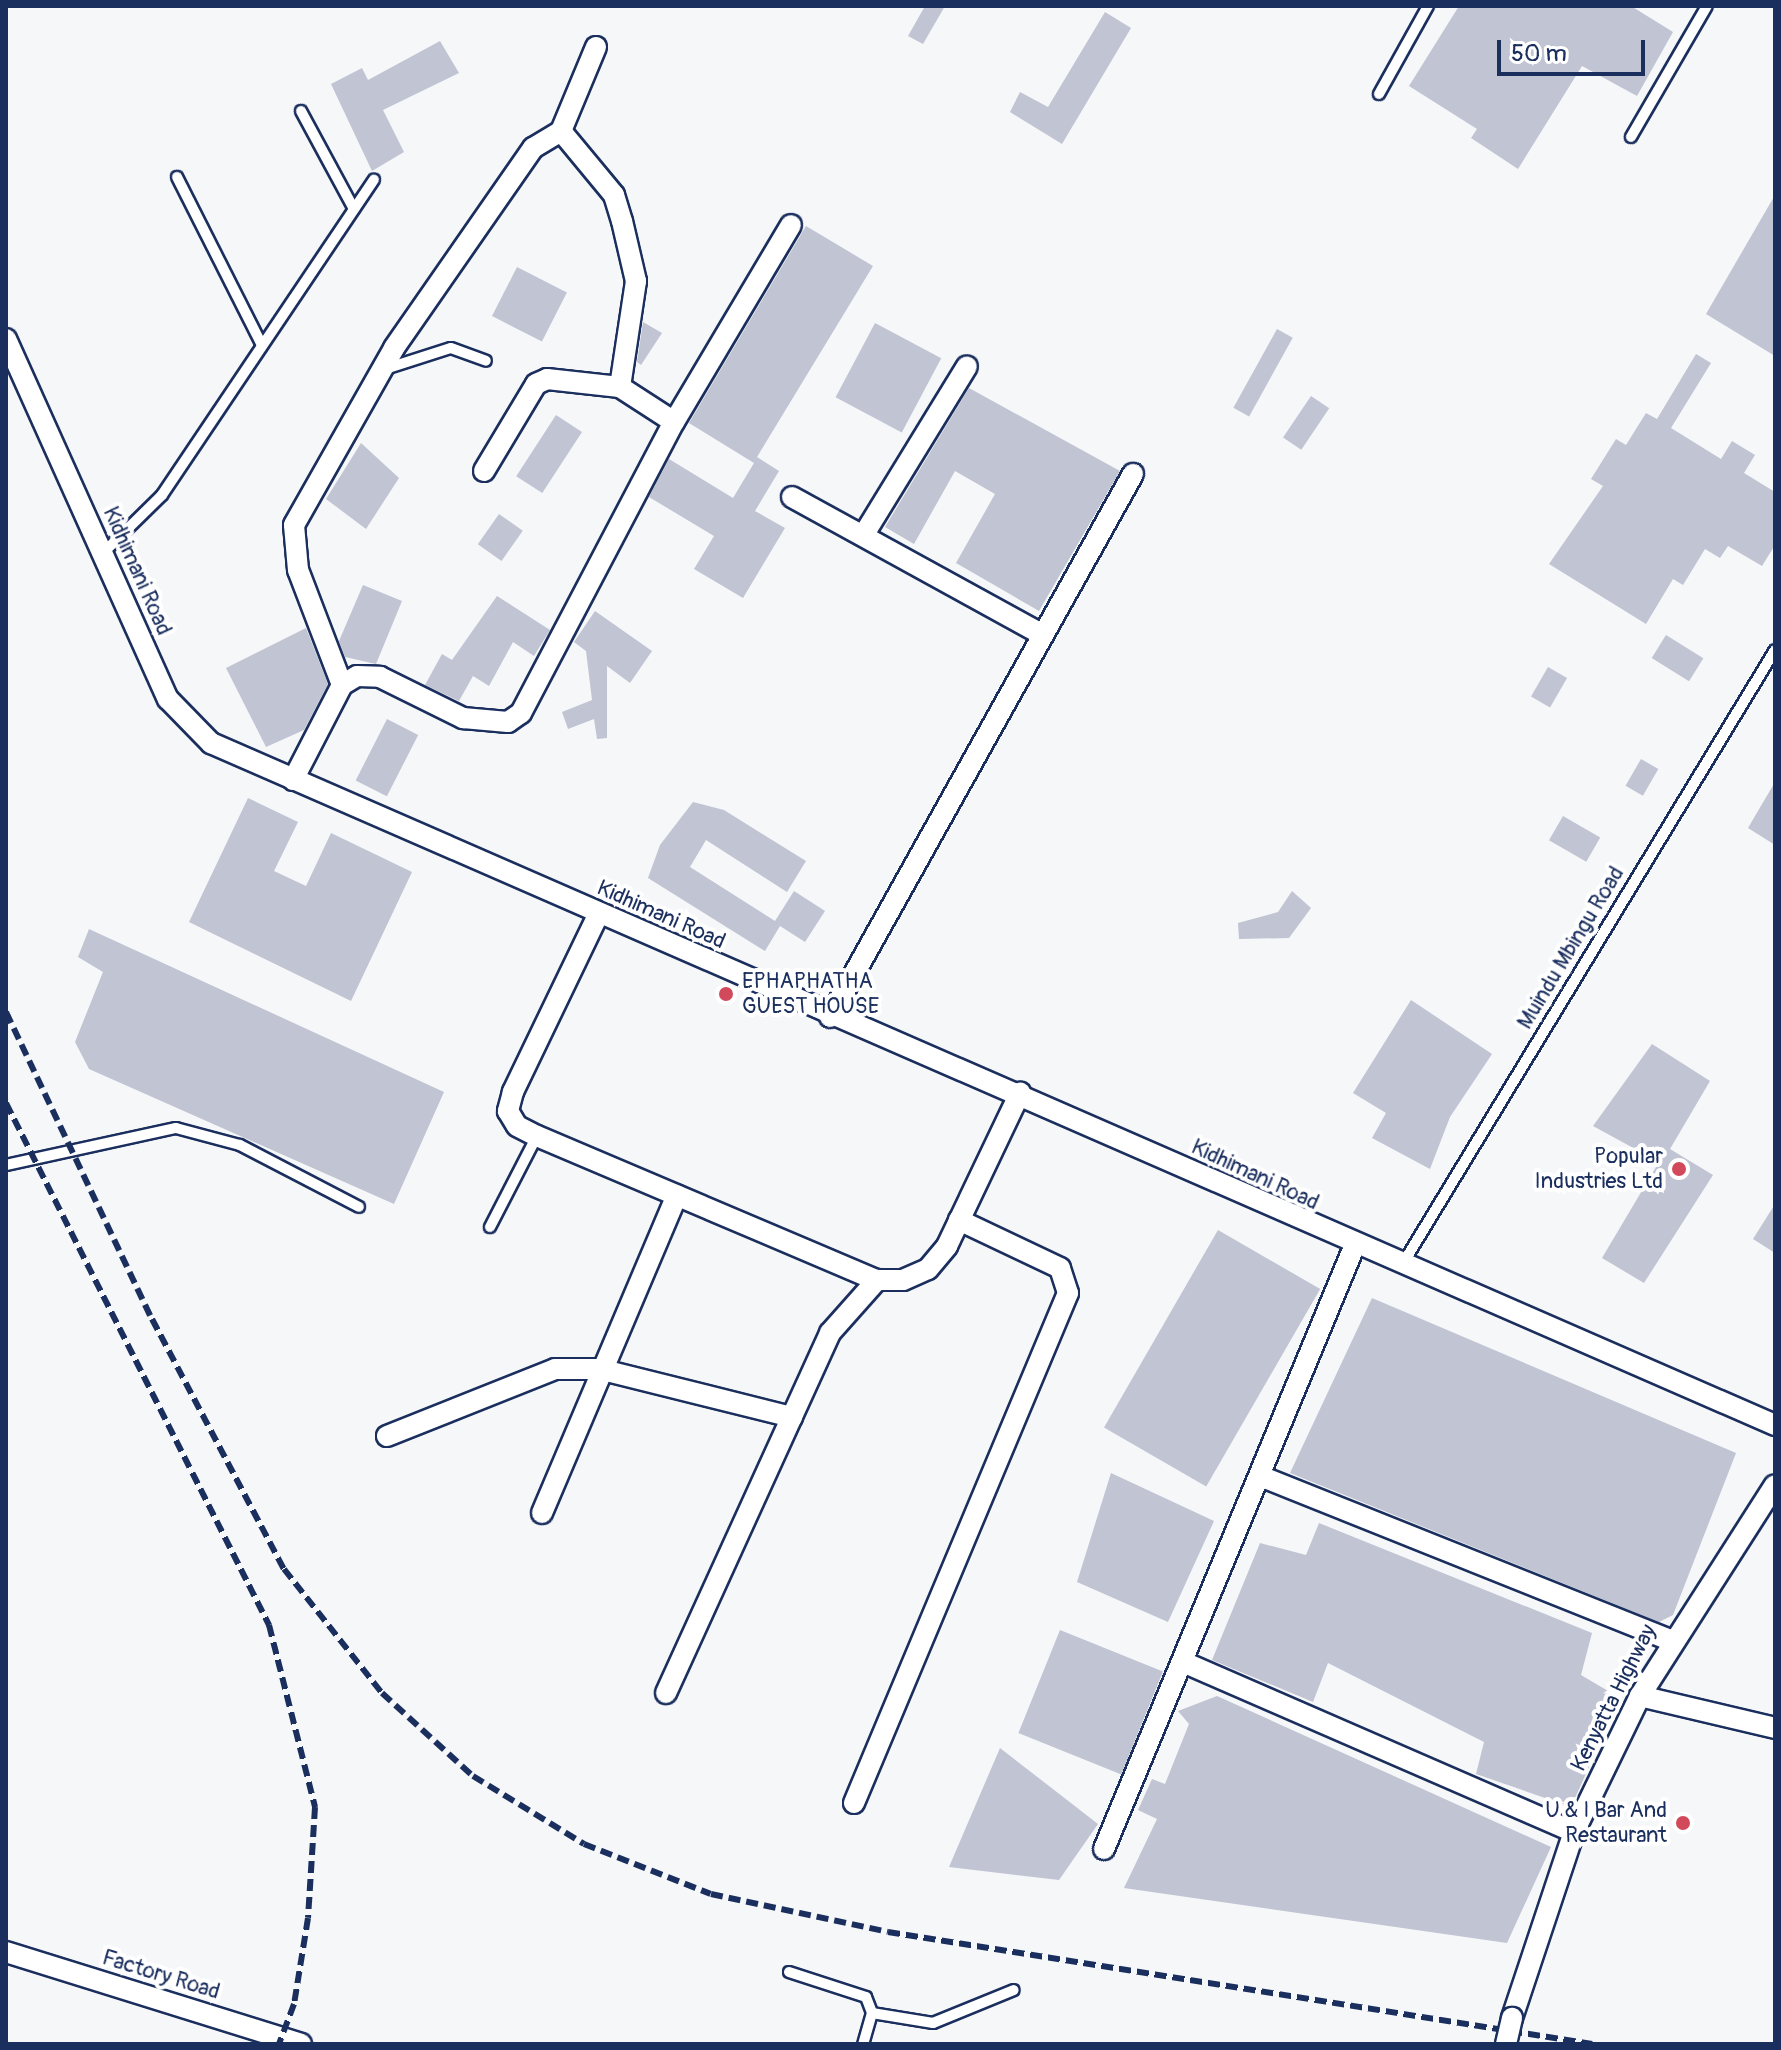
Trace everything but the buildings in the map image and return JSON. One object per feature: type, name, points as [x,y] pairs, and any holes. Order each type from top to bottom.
[{"type":"street","points":[[342,685],[298,570],[294,525],[380,370],[533,148],[561,131],[596,47]]},
{"type":"street","points":[[561,131],[614,195],[636,281],[620,387]]},
{"type":"street","points":[[293,780],[342,685],[357,676],[380,677],[463,718],[515,719],[674,422],[791,225]]},
{"type":"street","name":"Kidhimani Road","points":[[6,339],[168,699],[211,743],[830,1017],[1020,1093],[1354,1247],[1775,1425]]},
{"type":"street","points":[[866,531],[967,366]]},
{"type":"street","points":[[484,471],[536,384],[563,377],[620,387],[674,422]]},
{"type":"street","points":[[830,1017],[1133,474]]},
{"type":"street","points":[[792,497],[866,531],[1041,634]]},
{"type":"street","points":[[599,913],[513,1092],[508,1111],[517,1126],[537,1136],[877,1280],[928,1269],[959,1220],[1020,1093]]},
{"type":"street","points":[[542,1513],[599,1369],[677,1195]]},
{"type":"street","points":[[854,1803],[1068,1293],[1060,1268],[959,1220]]},
{"type":"street","points":[[1104,1849],[1354,1247]]},
{"type":"street","points":[[666,1693],[830,1333],[877,1280]]},
{"type":"street","points":[[387,1436],[555,1369],[599,1369],[792,1417]]},
{"type":"street","points":[[1260,1476],[1670,1640]]},
{"type":"street","name":"Kenyatta Highway","points":[[1506,2044],[1574,1832],[1670,1640],[1775,1485]]},
{"type":"street","points":[[1183,1662],[1574,1832]]},
{"type":"street","points":[[1640,1696],[1775,1728]]},
{"type":"street","name":"Factory Road","points":[[6,1952],[301,2044]]},
{"type":"lane","points":[[1379,94],[1428,6]]},
{"type":"lane","points":[[1631,137],[1707,6]]},
{"type":"lane","points":[[301,111],[354,209]]},
{"type":"lane","points":[[177,177],[262,345]]},
{"type":"lane","points":[[102,554],[162,495],[374,180]]},
{"type":"lane","points":[[380,370],[451,348],[486,361]]},
{"type":"lane","name":"Muindu Mbingu Road","points":[[1401,1267],[1775,650]]},
{"type":"lane","points":[[6,1165],[176,1128],[240,1145],[359,1207]]},
{"type":"lane","points":[[490,1227],[537,1136]]},
{"type":"lane","points":[[789,1972],[866,1997],[872,2013],[863,2044]]},
{"type":"lane","points":[[872,2013],[933,2023],[1014,1990]]},
{"type":"railway","points":[[6,1012],[152,1319],[284,1569],[382,1693],[473,1776],[584,1844],[711,1894],[888,1932],[1592,2044]]},
{"type":"railway","points":[[6,1103],[269,1625],[315,1807],[308,1918],[294,2004],[279,2044]]},
{"type":"place","name":"EPHAPHATHA GUEST HOUSE","points":[[726,994]]},
{"type":"place","name":"Popular Industries Ltd","points":[[1679,1169]]},
{"type":"place","name":"U & I Bar And Restaurant","points":[[1683,1823]]}]
